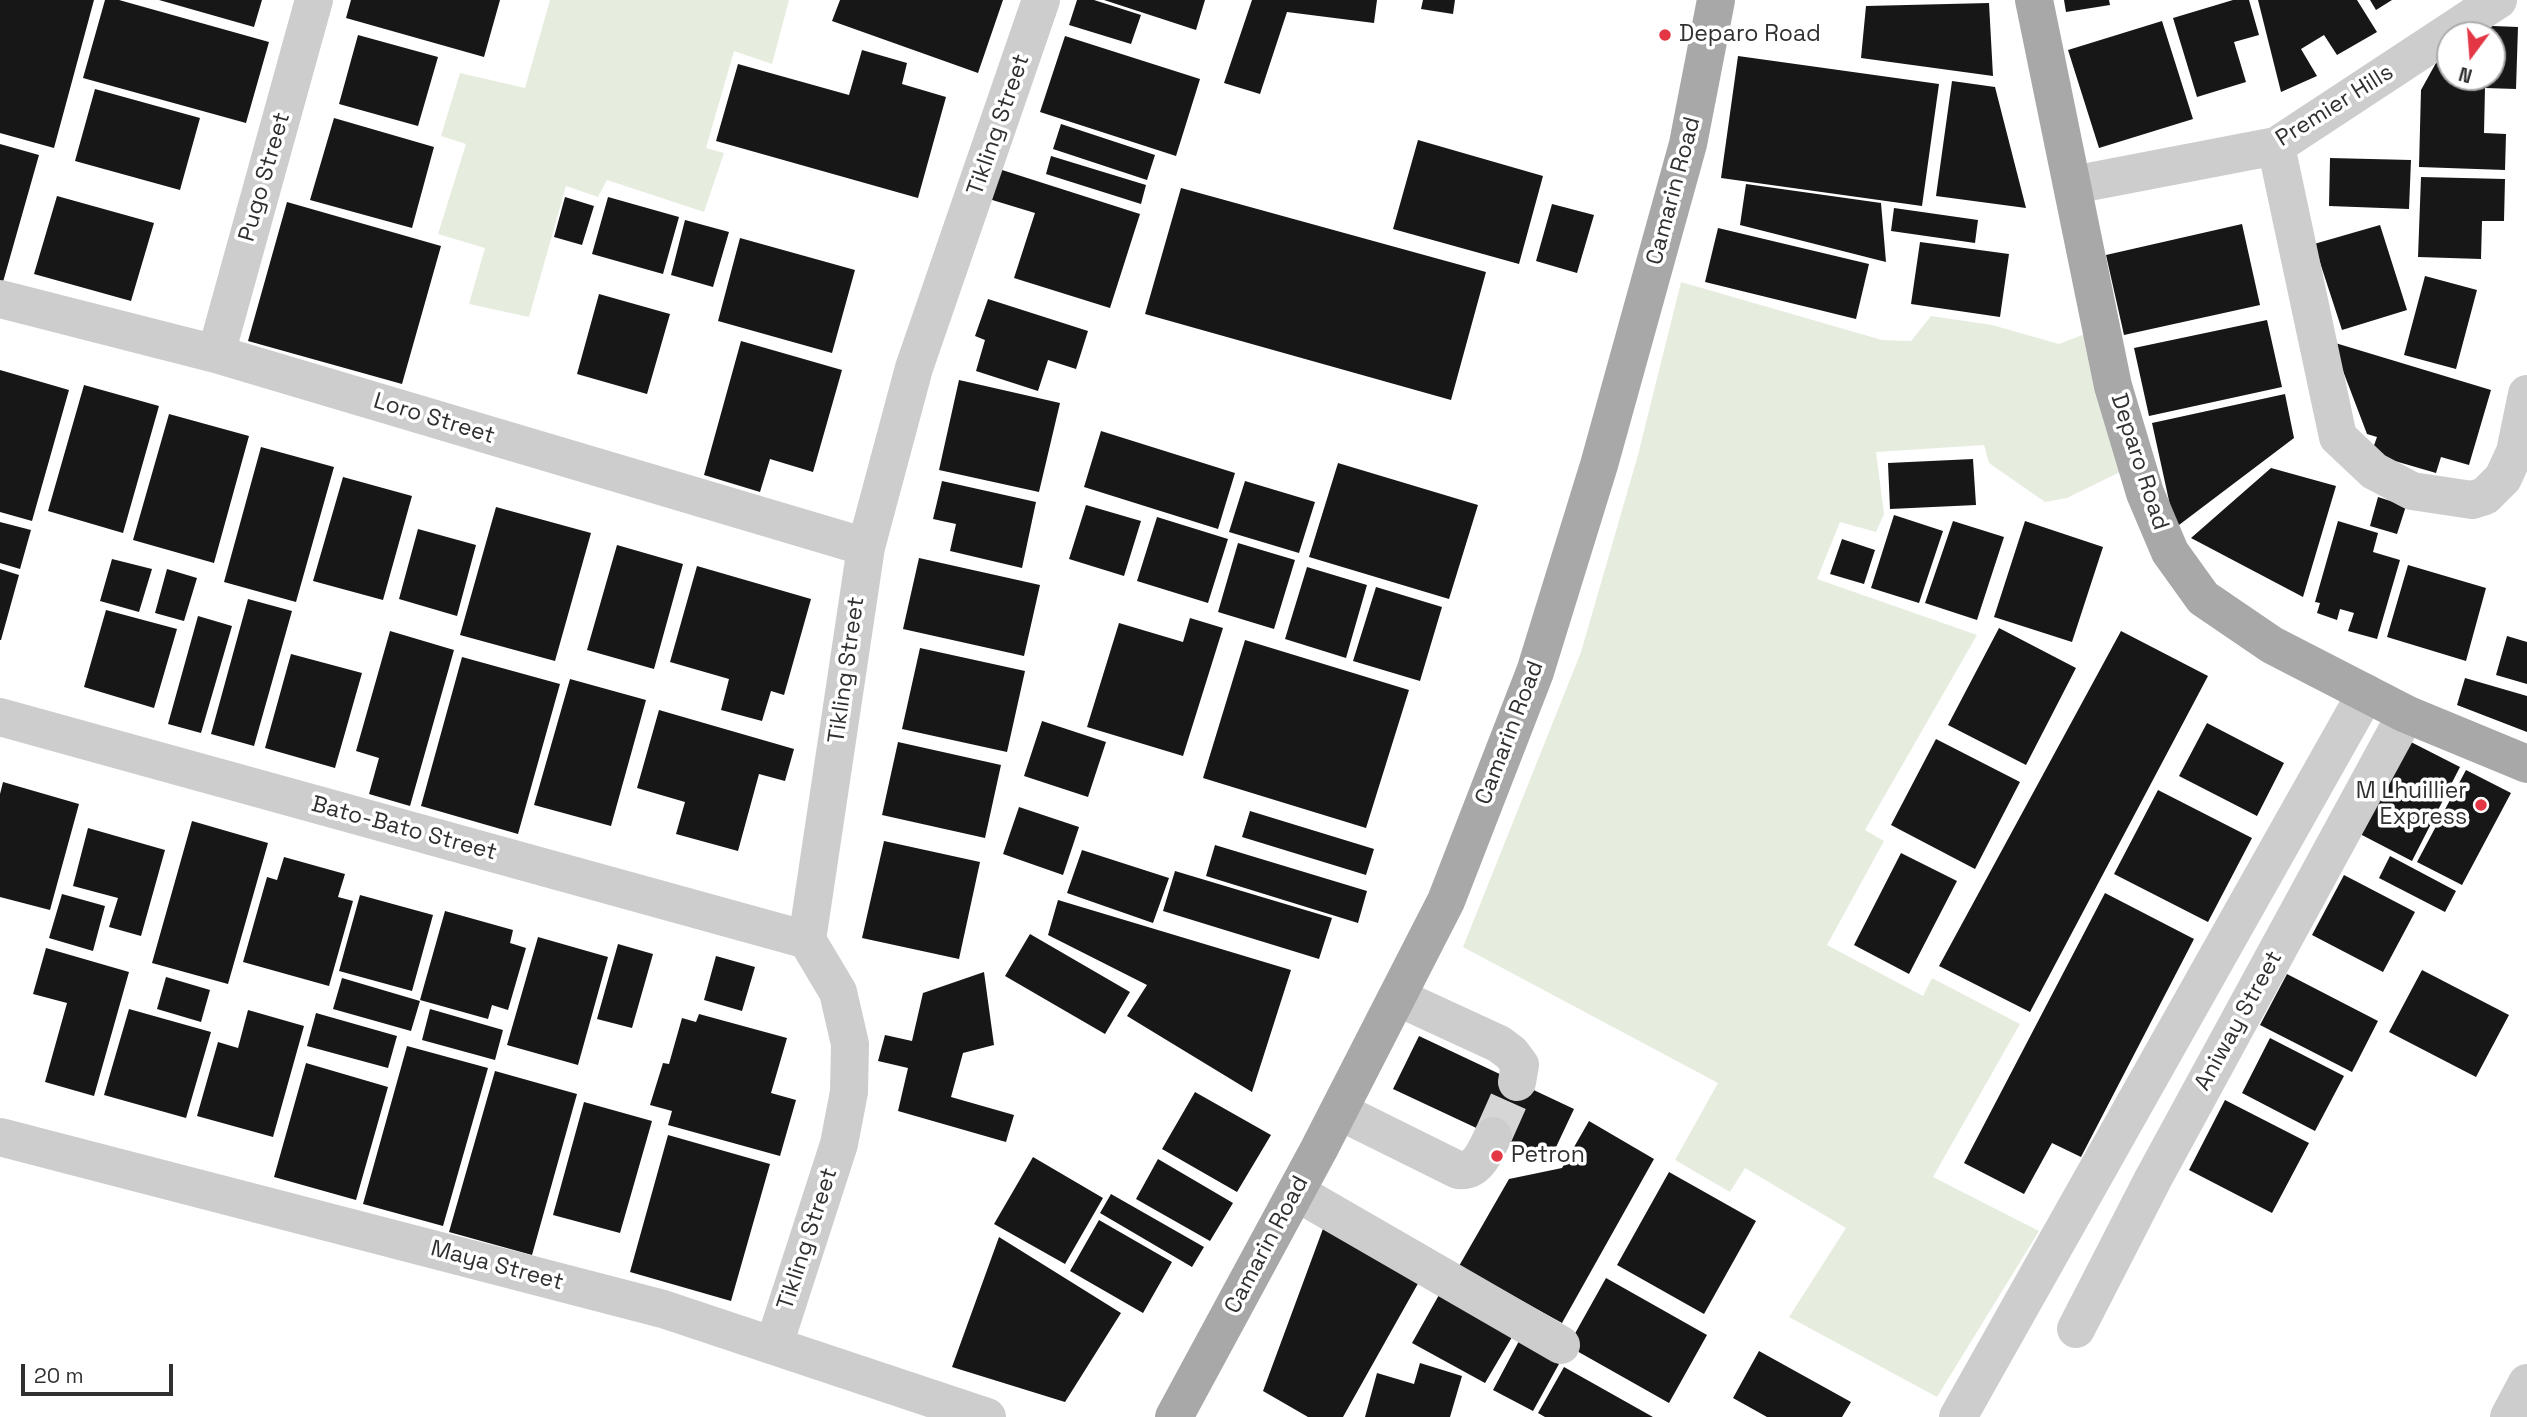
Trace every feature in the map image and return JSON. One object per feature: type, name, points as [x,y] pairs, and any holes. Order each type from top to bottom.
[{"type":"main road","name":"Camarin Road","points":[[1177,1416],[1339,1111],[1446,901],[1535,672],[1599,465],[1688,144],[1716,0]]},
{"type":"main road","name":"Deparo Road","points":[[2034,0],[2113,386],[2145,493],[2170,552],[2203,597],[2272,645],[2406,714],[2527,764]]},
{"type":"street","name":"Pugo Street","points":[[216,354],[314,0]]},
{"type":"street","name":"Tikling Street","points":[[774,1345],[839,1144],[849,1091],[850,1044],[838,992],[807,940],[866,547],[914,368],[1041,0]]},
{"type":"street","name":"Premier Hills","points":[[2073,186],[2276,146],[2498,0]]},
{"type":"street","points":[[2276,146],[2338,438],[2374,471],[2412,491],[2472,500],[2485,496],[2503,478],[2515,452],[2527,394]]},
{"type":"street","name":"Loro Street","points":[[0,299],[216,354],[866,547]]},
{"type":"street","points":[[1958,1417],[2365,693]]},
{"type":"street","name":"Aniway Street","points":[[2076,1329],[2152,1179],[2406,714]]},
{"type":"street","name":"Bato-Bato Street","points":[[0,717],[807,940]]},
{"type":"street","points":[[1397,997],[1499,1044],[1511,1053],[1520,1065],[1517,1082]]},
{"type":"street","points":[[1339,1111],[1458,1170],[1466,1171],[1477,1165],[1493,1136]]},
{"type":"street","name":"Maya Street","points":[[0,1137],[663,1310],[987,1417]]},
{"type":"street","points":[[1296,1192],[1561,1345]]},
{"type":"street","points":[[2509,1417],[2527,1383]]},
{"type":"shaded area","points":[[550,0],[789,0],[772,64],[734,51],[706,148],[724,153],[704,212],[607,180],[598,197],[566,186],[529,317],[469,304],[485,248],[438,234],[466,144],[441,136],[460,73],[525,88]]},
{"type":"shaded area","points":[[1681,282],[1882,340],[1911,341],[1931,316],[1992,325],[2059,344],[2085,334],[2122,471],[2067,498],[2045,502],[1989,463],[1984,445],[1876,452],[1884,514],[1876,532],[1840,522],[1817,579],[1977,635],[1865,830],[1884,841],[1827,945],[1923,996],[1932,978],[2020,1024],[1933,1177],[2039,1231],[1937,1397],[1789,1317],[1846,1228],[1745,1168],[1730,1192],[1675,1160],[1718,1083],[1463,947],[1581,652],[1638,455]]},
{"type":"building","points":[[0,0],[94,0],[54,148],[0,133]]},
{"type":"building","points":[[105,0],[119,0],[269,42],[246,123],[83,78]]},
{"type":"building","points":[[159,0],[262,0],[254,27]]},
{"type":"building","points":[[351,0],[500,0],[484,57],[346,18]]},
{"type":"building","points":[[840,0],[1003,0],[978,73],[832,21]]},
{"type":"building","points":[[1077,0],[1094,0],[1141,15],[1131,44],[1069,25]]},
{"type":"building","points":[[1104,0],[1205,0],[1196,30]]},
{"type":"building","points":[[1252,0],[1377,0],[1374,23],[1287,12],[1260,94],[1224,83]]},
{"type":"building","points":[[1423,0],[1455,0],[1453,14],[1421,9]]},
{"type":"building","points":[[2064,0],[2109,0],[2110,5],[2066,12]]},
{"type":"building","points":[[2233,0],[2249,0],[2259,35],[2234,42],[2246,82],[2197,97],[2173,18]]},
{"type":"building","points":[[2258,0],[2357,0],[2377,32],[2337,55],[2324,35],[2301,49],[2317,76],[2281,92]]},
{"type":"building","points":[[2370,0],[2392,0],[2376,10]]},
{"type":"building","points":[[1989,3],[1993,76],[1861,58],[1866,6]]},
{"type":"building","points":[[2162,21],[2193,119],[2099,148],[2068,50]]},
{"type":"building","points":[[2506,27],[2518,27],[2516,89],[2506,89]]},
{"type":"building","points":[[358,35],[438,57],[418,126],[339,104]]},
{"type":"building","points":[[1065,36],[1200,79],[1176,156],[1040,112]]},
{"type":"building","points":[[862,50],[907,63],[902,84],[946,97],[918,198],[716,141],[738,64],[849,95]]},
{"type":"building","points":[[1738,56],[1939,84],[1922,206],[1721,178]]},
{"type":"building","points":[[2436,63],[2436,91],[2485,91],[2484,133],[2506,134],[2505,170],[2419,167],[2421,90]]},
{"type":"building","points":[[1952,81],[1995,87],[2026,208],[1936,196]]},
{"type":"building","points":[[95,89],[200,118],[180,190],[75,161]]},
{"type":"building","points":[[334,118],[434,147],[412,228],[310,200]]},
{"type":"building","points":[[1061,124],[1155,155],[1147,180],[1053,149]]},
{"type":"building","points":[[1418,140],[1543,176],[1519,264],[1393,229]]},
{"type":"building","points":[[0,144],[39,155],[3,282],[0,281]]},
{"type":"building","points":[[1051,156],[1146,185],[1141,204],[1046,174]]},
{"type":"building","points":[[2330,158],[2411,160],[2409,209],[2329,206]]},
{"type":"building","points":[[999,169],[1140,214],[1110,308],[1014,278],[1035,213],[989,199]]},
{"type":"building","points":[[2421,177],[2505,179],[2504,221],[2482,221],[2481,259],[2418,257]]},
{"type":"building","points":[[1746,184],[1881,203],[1886,262],[1740,225]]},
{"type":"building","points":[[1181,188],[1486,272],[1451,400],[1145,314]]},
{"type":"building","points":[[57,196],[154,223],[131,301],[34,274]]},
{"type":"building","points":[[565,197],[594,206],[582,245],[554,237]]},
{"type":"building","points":[[608,197],[679,217],[663,274],[592,254]]},
{"type":"building","points":[[287,202],[441,246],[402,384],[248,341]]},
{"type":"building","points":[[1552,204],[1594,215],[1577,273],[1536,261]]},
{"type":"building","points":[[1894,208],[1978,220],[1975,243],[1891,231]]},
{"type":"building","points":[[685,220],[729,232],[713,287],[671,275]]},
{"type":"building","points":[[2242,224],[2260,305],[2124,335],[2106,255]]},
{"type":"building","points":[[2380,225],[2407,310],[2342,330],[2314,244]]},
{"type":"building","points":[[1718,228],[1869,264],[1856,319],[1705,282]]},
{"type":"building","points":[[740,238],[855,270],[832,353],[718,321]]},
{"type":"building","points":[[1920,242],[2009,254],[2000,317],[1911,304]]},
{"type":"building","points":[[2425,276],[2477,290],[2456,369],[2404,355]]},
{"type":"building","points":[[599,294],[670,314],[647,394],[577,374]]},
{"type":"building","points":[[988,299],[1088,331],[1076,369],[1048,360],[1038,391],[976,371],[985,340],[975,336]]},
{"type":"building","points":[[2267,320],[2282,387],[2149,416],[2134,348]]},
{"type":"building","points":[[741,341],[842,370],[813,472],[770,459],[760,492],[704,475]]},
{"type":"building","points":[[2332,342],[2491,390],[2469,465],[2441,457],[2436,473],[2371,454],[2377,437],[2367,434]]},
{"type":"building","points":[[0,370],[69,390],[32,521],[0,512]]},
{"type":"building","points":[[959,380],[1060,403],[1039,492],[939,470]]},
{"type":"building","points":[[84,385],[159,406],[123,533],[48,511]]},
{"type":"building","points":[[2285,394],[2294,438],[2175,528],[2152,423]]},
{"type":"building","points":[[169,414],[249,436],[214,563],[133,540]]},
{"type":"building","points":[[1101,431],[1235,473],[1218,529],[1084,487]]},
{"type":"building","points":[[261,447],[334,467],[296,602],[224,582]]},
{"type":"building","points":[[1973,459],[1976,505],[1890,509],[1888,463]]},
{"type":"building","points":[[1338,463],[1478,505],[1449,599],[1309,557]]},
{"type":"building","points":[[2271,468],[2336,486],[2303,597],[2191,538]]},
{"type":"building","points":[[343,477],[412,496],[383,600],[313,581]]},
{"type":"building","points":[[942,481],[1036,502],[1022,568],[950,551],[956,524],[933,519]]},
{"type":"building","points":[[1245,481],[1315,502],[1299,553],[1229,532]]},
{"type":"building","points":[[2378,497],[2406,506],[2397,534],[2370,526]]},
{"type":"building","points":[[1086,505],[1141,521],[1124,576],[1069,559]]},
{"type":"building","points":[[496,507],[591,533],[555,661],[460,635]]},
{"type":"building","points":[[1894,515],[1943,531],[1919,603],[1871,588]]},
{"type":"building","points":[[1157,517],[1228,539],[1208,603],[1137,581]]},
{"type":"building","points":[[1953,521],[2004,537],[1977,620],[1925,603]]},
{"type":"building","points":[[2025,521],[2103,547],[2072,642],[1994,617]]},
{"type":"building","points":[[2338,521],[2378,533],[2373,552],[2400,560],[2377,639],[2348,631],[2354,613],[2340,609],[2337,620],[2317,613],[2320,603],[2315,602]]},
{"type":"building","points":[[0,522],[31,530],[20,569],[0,563]]},
{"type":"building","points":[[418,529],[476,545],[457,616],[399,599]]},
{"type":"building","points":[[1842,539],[1875,550],[1864,584],[1830,574]]},
{"type":"building","points":[[1238,543],[1295,560],[1274,629],[1218,612]]},
{"type":"building","points":[[617,545],[683,564],[654,669],[587,650]]},
{"type":"building","points":[[919,558],[1040,585],[1024,656],[903,629]]},
{"type":"building","points":[[112,559],[152,569],[139,612],[100,601]]},
{"type":"building","points":[[2408,565],[2486,588],[2466,661],[2387,637]]},
{"type":"building","points":[[697,566],[811,599],[784,695],[771,691],[762,721],[721,710],[729,679],[670,662]]},
{"type":"building","points":[[1307,567],[1367,585],[1346,658],[1285,639]]},
{"type":"building","points":[[0,569],[19,575],[1,640],[0,640]]},
{"type":"building","points":[[167,569],[197,578],[184,621],[155,613]]},
{"type":"building","points":[[1376,587],[1442,607],[1420,681],[1353,661]]},
{"type":"building","points":[[248,599],[292,611],[254,746],[211,734]]},
{"type":"building","points":[[106,610],[177,629],[154,708],[84,687]]},
{"type":"building","points":[[198,616],[232,626],[201,733],[168,724]]},
{"type":"building","points":[[1190,618],[1223,628],[1183,756],[1087,727],[1119,623],[1183,642]]},
{"type":"building","points":[[1999,628],[2076,668],[2026,765],[1948,725]]},
{"type":"building","points":[[390,631],[454,650],[410,806],[369,794],[379,758],[356,751]]},
{"type":"building","points":[[2121,631],[2208,676],[2030,1012],[1939,966]]},
{"type":"building","points":[[2507,636],[2527,642],[2527,684],[2496,675]]},
{"type":"building","points":[[1245,640],[1409,690],[1366,828],[1203,778]]},
{"type":"building","points":[[920,648],[1025,671],[1007,752],[902,729]]},
{"type":"building","points":[[291,654],[362,673],[335,768],[265,748]]},
{"type":"building","points":[[462,657],[560,684],[518,834],[421,806]]},
{"type":"building","points":[[2465,678],[2527,696],[2527,732],[2457,705]]},
{"type":"building","points":[[570,679],[646,700],[611,826],[534,805]]},
{"type":"building","points":[[659,710],[794,749],[785,781],[759,774],[738,851],[676,834],[685,802],[637,788]]},
{"type":"building","points":[[1042,721],[1106,742],[1088,797],[1024,776]]},
{"type":"building","points":[[2207,723],[2284,763],[2257,816],[2179,776]]},
{"type":"building","points":[[1936,739],[2020,782],[1975,869],[1891,825]]},
{"type":"building","points":[[2407,740],[2460,767],[2412,861],[2358,833]]},
{"type":"building","points":[[898,742],[1001,765],[985,838],[882,815]]},
{"type":"building","points":[[2466,770],[2511,793],[2462,885],[2417,862]]},
{"type":"building","points":[[3,782],[79,804],[50,910],[0,897],[0,794]]},
{"type":"building","points":[[2158,790],[2252,838],[2208,922],[2114,874]]},
{"type":"building","points":[[1019,807],[1079,827],[1063,875],[1003,854]]},
{"type":"building","points":[[1250,811],[1374,849],[1366,875],[1242,837]]},
{"type":"building","points":[[192,821],[268,843],[228,984],[152,963]]},
{"type":"building","points":[[88,828],[165,850],[141,936],[109,927],[118,898],[73,886]]},
{"type":"building","points":[[884,841],[980,862],[959,959],[862,938]]},
{"type":"building","points":[[1215,845],[1367,891],[1358,923],[1206,876]]},
{"type":"building","points":[[1082,850],[1169,878],[1153,923],[1067,893]]},
{"type":"building","points":[[1901,853],[1957,881],[1909,974],[1854,945]]},
{"type":"building","points":[[2390,856],[2456,891],[2445,912],[2379,878]]},
{"type":"building","points":[[284,857],[345,874],[338,897],[353,901],[329,986],[243,962],[267,877],[277,880]]},
{"type":"building","points":[[1175,871],[1332,918],[1319,959],[1163,911]]},
{"type":"building","points":[[2344,875],[2415,912],[2383,972],[2312,935]]},
{"type":"building","points":[[2105,893],[2194,939],[2081,1157],[2052,1143],[2024,1194],[1964,1163]]},
{"type":"building","points":[[62,894],[105,906],[93,951],[49,938]]},
{"type":"building","points":[[360,895],[433,915],[412,991],[339,971]]},
{"type":"building","points":[[1058,900],[1291,970],[1252,1092],[1127,1016],[1147,985],[1048,935]]},
{"type":"building","points":[[445,911],[513,930],[510,943],[526,948],[508,1010],[492,1005],[488,1019],[420,1000]]},
{"type":"building","points":[[1030,934],[1130,992],[1105,1034],[1005,976]]},
{"type":"building","points":[[538,937],[608,957],[578,1065],[507,1045]]},
{"type":"building","points":[[618,944],[653,954],[632,1028],[597,1019]]},
{"type":"building","points":[[46,948],[129,972],[94,1096],[45,1082],[67,1003],[33,994]]},
{"type":"building","points":[[716,956],[755,967],[742,1011],[704,1000]]},
{"type":"building","points":[[2422,970],[2509,1015],[2476,1077],[2389,1032]]},
{"type":"building","points":[[984,972],[994,1045],[963,1053],[951,1097],[1014,1115],[1006,1142],[898,1111],[908,1068],[878,1061],[885,1035],[912,1041],[923,993]]},
{"type":"building","points":[[2287,974],[2378,1021],[2352,1072],[2260,1025]]},
{"type":"building","points":[[166,977],[210,990],[201,1022],[157,1009]]},
{"type":"building","points":[[342,978],[420,1001],[411,1031],[333,1009]]},
{"type":"building","points":[[129,1009],[211,1032],[186,1118],[104,1095]]},
{"type":"building","points":[[430,1009],[503,1030],[495,1060],[422,1040]]},
{"type":"building","points":[[248,1010],[304,1026],[273,1137],[197,1116],[218,1042],[238,1048]]},
{"type":"building","points":[[316,1013],[397,1036],[388,1068],[307,1046]]},
{"type":"building","points":[[699,1014],[787,1038],[771,1093],[796,1100],[780,1156],[668,1125],[672,1111],[650,1105],[663,1063],[669,1064],[682,1018],[696,1022]]},
{"type":"building","points":[[1419,1036],[1574,1109],[1549,1162],[1393,1089]]},
{"type":"building","points":[[2270,1038],[2344,1076],[2315,1131],[2242,1093]]},
{"type":"building","points":[[407,1046],[488,1068],[443,1226],[363,1204]]},
{"type":"building","points":[[306,1063],[388,1087],[356,1200],[274,1177]]},
{"type":"building","points":[[495,1071],[577,1094],[532,1255],[449,1232]]},
{"type":"building","points":[[1195,1092],[1271,1135],[1237,1192],[1162,1149]]},
{"type":"building","points":[[2225,1100],[2309,1143],[2272,1213],[2189,1170]]},
{"type":"building","points":[[584,1102],[652,1121],[620,1233],[553,1215]]},
{"type":"building","points":[[1589,1121],[1654,1159],[1562,1323],[1459,1266],[1509,1179],[1562,1168]]},
{"type":"building","points":[[668,1135],[770,1164],[731,1301],[630,1272]]},
{"type":"building","points":[[1033,1157],[1103,1198],[1065,1264],[994,1224]]},
{"type":"building","points":[[1158,1159],[1233,1203],[1210,1241],[1136,1199]]},
{"type":"building","points":[[1669,1172],[1756,1221],[1704,1314],[1617,1265]]},
{"type":"building","points":[[1111,1194],[1204,1247],[1192,1267],[1100,1213]]},
{"type":"building","points":[[1099,1220],[1172,1262],[1143,1313],[1070,1271]]},
{"type":"building","points":[[1324,1226],[1420,1280],[1343,1417],[1308,1417],[1263,1391]]},
{"type":"building","points":[[999,1237],[1121,1313],[1065,1402],[952,1367]]},
{"type":"building","points":[[1606,1278],[1707,1335],[1669,1403],[1568,1346]]},
{"type":"building","points":[[1444,1286],[1518,1327],[1485,1383],[1412,1343]]},
{"type":"building","points":[[1519,1341],[1559,1364],[1533,1411],[1493,1390]]},
{"type":"building","points":[[1759,1351],[1851,1402],[1842,1417],[1767,1417],[1733,1398]]},
{"type":"building","points":[[1420,1363],[1462,1376],[1450,1417],[1365,1417],[1377,1373],[1414,1384]]},
{"type":"building","points":[[1564,1367],[1653,1417],[1545,1417],[1538,1413]]},
{"type":"tunnel","points":[[1493,1136],[1517,1082]]},
{"type":"place","name":"Deparo Road","points":[[1665,35]]},
{"type":"place","name":"M Lhuillier Express","points":[[2481,805]]},
{"type":"place","name":"Petron","points":[[1497,1156]]}]
